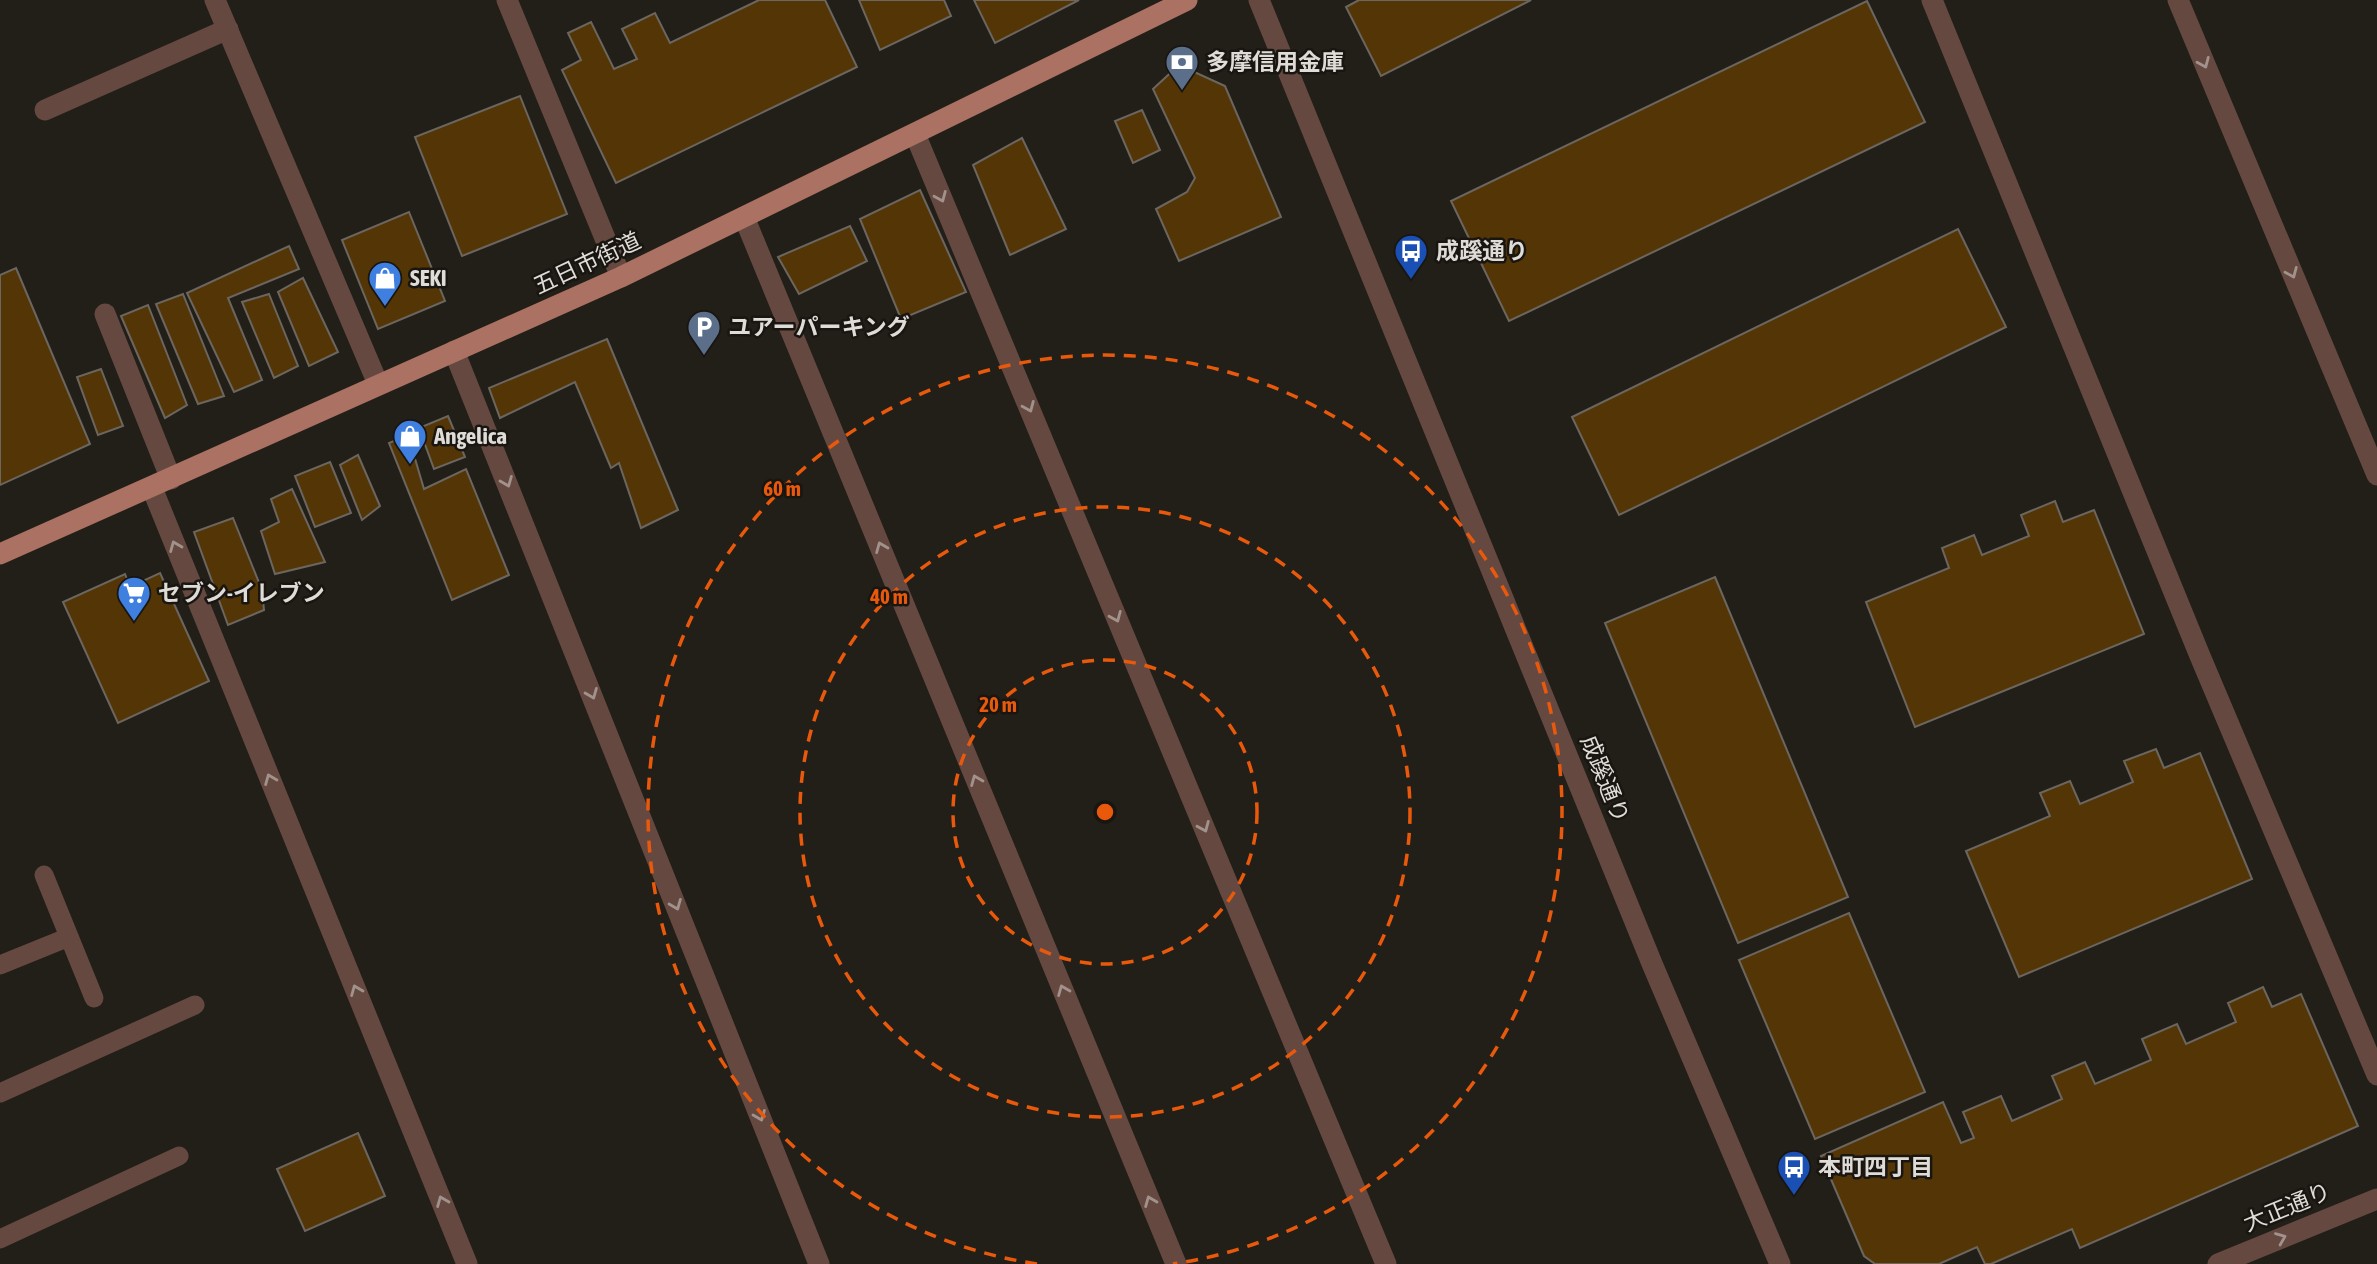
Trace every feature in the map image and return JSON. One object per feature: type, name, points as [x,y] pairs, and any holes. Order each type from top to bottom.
[{"type":"main road","name":"五日市街道","points":[[0,554],[621,277],[1187,0]]},
{"type":"street","points":[[215,0],[378,384]]},
{"type":"street","points":[[507,0],[621,277]]},
{"type":"street","name":"成蹊通り","points":[[1259,0],[1653,965],[1780,1264]]},
{"type":"street","points":[[1931,0],[2200,656],[2377,1075]]},
{"type":"street","points":[[2178,0],[2377,474]]},
{"type":"street","points":[[45,110],[228,29]]},
{"type":"street","points":[[915,134],[1386,1264]]},
{"type":"street","points":[[744,217],[1176,1264]]},
{"type":"street","points":[[105,314],[161,484],[467,1264]]},
{"type":"street","points":[[454,351],[819,1264]]},
{"type":"street","name":"大正通り","points":[[2218,1264],[2377,1199]]},
{"type":"lane","points":[[44,875],[94,999]]},
{"type":"lane","points":[[0,965],[69,937]]},
{"type":"lane","points":[[0,1093],[195,1005]]},
{"type":"lane","points":[[0,1239],[179,1156]]},
{"type":"building","points":[[759,0],[825,0],[857,67],[616,183],[562,70],[581,60],[568,33],[591,22],[614,69],[637,59],[622,29],[655,13],[670,43]]},
{"type":"building","points":[[859,0],[944,0],[951,16],[880,50]]},
{"type":"building","points":[[974,0],[1079,0],[995,43]]},
{"type":"building","points":[[1359,0],[1531,0],[1381,76],[1346,7]]},
{"type":"building","points":[[1867,1],[1925,122],[1509,321],[1451,201]]},
{"type":"building","points":[[1179,65],[1225,86],[1281,217],[1179,261],[1156,209],[1187,192],[1195,178],[1153,89]]},
{"type":"building","points":[[520,96],[567,214],[462,256],[415,137]]},
{"type":"building","points":[[1142,110],[1160,150],[1133,163],[1115,121]]},
{"type":"building","points":[[1022,138],[1066,229],[1010,255],[973,165]]},
{"type":"building","points":[[920,190],[966,292],[901,319],[860,219]]},
{"type":"building","points":[[409,212],[445,301],[378,329],[342,240]]},
{"type":"building","points":[[850,226],[867,261],[799,294],[778,257]]},
{"type":"building","points":[[1958,229],[2006,327],[1619,515],[1572,417]]},
{"type":"building","points":[[289,246],[299,269],[228,298],[262,380],[234,392],[187,293]]},
{"type":"building","points":[[16,268],[90,444],[0,485],[0,275]]},
{"type":"building","points":[[303,278],[338,352],[309,366],[278,292]]},
{"type":"building","points":[[183,294],[224,396],[198,404],[156,304]]},
{"type":"building","points":[[269,294],[298,366],[274,378],[242,302]]},
{"type":"building","points":[[148,305],[187,405],[165,418],[121,316]]},
{"type":"building","points":[[607,339],[678,510],[641,528],[619,463],[611,468],[575,382],[500,418],[489,388]]},
{"type":"building","points":[[101,369],[123,426],[98,435],[77,377]]},
{"type":"building","points":[[448,416],[465,457],[434,469],[419,428]]},
{"type":"building","points":[[408,435],[424,489],[466,469],[509,575],[452,600],[389,443]]},
{"type":"building","points":[[358,455],[380,506],[362,520],[340,465]]},
{"type":"building","points":[[330,462],[351,513],[315,527],[295,476]]},
{"type":"building","points":[[292,489],[325,562],[275,574],[261,531],[279,522],[271,499]]},
{"type":"building","points":[[2055,501],[2063,522],[2094,510],[2144,634],[1915,727],[1866,602],[1949,568],[1942,548],[1974,535],[1982,555],[2029,536],[2021,515]]},
{"type":"building","points":[[233,518],[262,590],[264,610],[228,625],[194,532]]},
{"type":"building","points":[[160,573],[209,681],[118,723],[63,602],[125,574],[130,587]]},
{"type":"building","points":[[1715,577],[1848,897],[1738,943],[1605,623]]},
{"type":"building","points":[[2156,749],[2164,768],[2200,753],[2252,879],[2019,977],[1966,851],[2050,816],[2040,793],[2070,781],[2080,804],[2133,782],[2124,761]]},
{"type":"building","points":[[1849,913],[1925,1092],[1815,1139],[1739,960]]},
{"type":"building","points":[[2263,987],[2272,1007],[2301,994],[2358,1126],[2080,1248],[2072,1229],[1991,1264],[1985,1264],[1977,1247],[1939,1264],[1875,1264],[1864,1256],[1821,1156],[1943,1102],[1961,1143],[1974,1138],[1963,1112],[2001,1096],[2012,1121],[2062,1099],[2052,1076],[2085,1062],[2095,1084],[2151,1060],[2142,1039],[2177,1024],[2186,1044],[2236,1022],[2228,1003]]},
{"type":"building","points":[[358,1133],[385,1196],[305,1231],[277,1169]]},
{"type":"place","name":"多摩信用金庫","points":[[1182,92]]},
{"type":"place","name":"成蹊通り","points":[[1411,281]]},
{"type":"place","name":"SEKI","points":[[385,308]]},
{"type":"place","name":"ユアーパーキング","points":[[704,357]]},
{"type":"place","name":"Angelica","points":[[410,466]]},
{"type":"place","name":"セブン-イレブン","points":[[134,623]]},
{"type":"place","name":"本町四丁目","points":[[1794,1197]]}]
